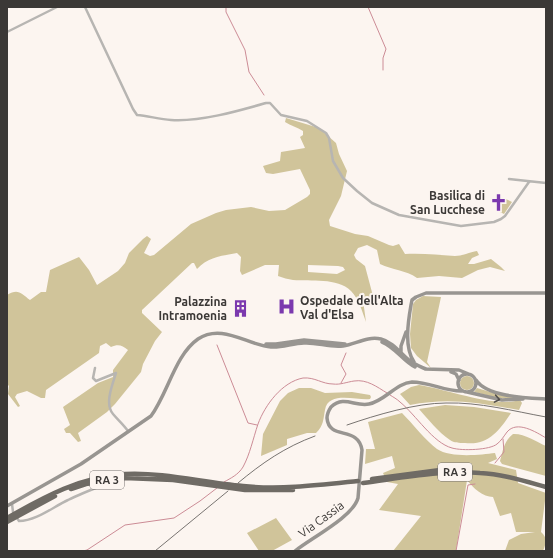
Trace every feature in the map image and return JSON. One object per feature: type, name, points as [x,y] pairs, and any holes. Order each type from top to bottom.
[{"type":"highway","name":"RA 3","points":[[360,482],[440,470],[461,469],[501,473],[546,484]]},
{"type":"highway","name":"RA 3","points":[[7,522],[36,505],[66,491],[86,484],[125,478],[173,480],[245,488],[293,490],[462,472],[518,479],[546,487]]},
{"type":"highway","name":"RA 3","points":[[7,518],[64,488],[85,481],[105,477],[125,474],[171,476],[215,485]]},
{"type":"main road","points":[[401,353],[409,307],[412,300],[417,296],[427,293],[546,293]]},
{"type":"main road","points":[[412,300],[408,346],[412,364]]},
{"type":"main road","points":[[7,506],[81,464],[151,416],[159,405],[182,358],[196,341],[205,336],[218,333],[272,347],[303,343],[338,347],[372,338],[381,339],[394,347],[412,364]]},
{"type":"main road","points":[[253,342],[274,344],[303,340],[338,344],[352,343]]},
{"type":"main road","points":[[366,340],[385,343],[412,364],[426,370],[462,371],[471,375]]},
{"type":"main road","points":[[394,347],[402,344]]},
{"type":"main road","points":[[448,371],[455,373],[458,382],[465,392],[475,388],[476,380]]},
{"type":"main road","points":[[447,389],[458,382],[462,376],[471,375]]},
{"type":"main road","name":"Via Cassia","points":[[471,375],[483,388],[506,395],[546,399]]},
{"type":"main road","name":"Via Cassia","points":[[295,551],[348,513],[356,504],[360,492],[362,450],[359,440],[351,435],[337,432],[331,427],[327,419],[333,406],[341,401],[363,405],[370,404],[397,388],[414,382],[502,400],[526,398]]},
{"type":"street","points":[[7,32],[57,7]]},
{"type":"street","points":[[85,7],[132,109],[137,115],[172,120],[197,118],[219,115],[270,103],[281,115],[306,121],[326,133],[330,138],[332,161],[343,178],[372,202],[399,215],[461,226],[498,221],[505,216],[529,182]]},
{"type":"street","points":[[509,179],[546,183]]},
{"type":"street","points":[[95,368],[93,378],[96,381],[116,373],[110,391],[110,409],[112,414],[121,421],[128,431]]},
{"type":"street","points":[[17,518],[19,521],[30,519],[46,512],[66,500],[106,484]]},
{"type":"street","points":[[12,504],[13,512]]},
{"type":"shaded area","points":[[286,118],[319,128],[336,143],[339,154],[347,171],[341,196],[329,220],[330,226],[355,234],[368,236],[389,245],[393,246],[399,244],[405,254],[455,256],[477,251],[479,255],[472,258],[468,264],[474,264],[491,259],[505,271],[490,267],[478,270],[462,278],[439,276],[417,278],[408,273],[380,264],[377,250],[367,245],[358,248],[354,255],[356,259],[365,266],[373,296],[363,300],[366,322],[354,294],[339,284],[324,281],[293,280],[278,276],[279,265],[265,265],[242,275],[240,271],[241,257],[237,253],[210,259],[197,269],[194,263],[192,263],[142,310],[142,313],[162,332],[155,341],[143,364],[141,372],[115,404],[107,412],[78,433],[81,441],[78,442],[70,433],[66,433],[64,429],[70,425],[63,407],[98,383],[113,377],[113,370],[128,350],[124,347],[118,345],[111,347],[106,343],[100,346],[99,353],[46,390],[45,398],[41,398],[27,391],[17,394],[15,397],[20,406],[18,407],[8,394],[9,386],[7,384],[7,295],[14,292],[19,292],[30,300],[41,292],[46,292],[50,270],[79,257],[89,270],[97,285],[118,271],[125,263],[129,253],[147,236],[151,239],[144,253],[150,256],[154,255],[191,224],[216,213],[226,210],[251,207],[269,211],[285,210],[307,197],[310,194],[310,190],[300,169],[273,174],[266,173],[263,166],[280,161],[281,152],[305,148],[300,137],[303,135],[303,131],[285,122]],"holes":[[[308,265],[343,267],[345,270],[337,274],[308,272]]]},
{"type":"shaded area","points":[[504,198],[512,202],[504,214],[498,211]]},
{"type":"shaded area","points":[[423,296],[441,297],[427,362],[431,368],[417,356],[411,348],[410,334],[413,304],[416,300]]},
{"type":"shaded area","points":[[467,376],[472,378],[474,383],[472,388],[467,390],[462,388],[460,383],[462,378]]},
{"type":"shaded area","points":[[419,385],[484,400],[510,402],[520,400],[522,403],[519,410],[478,403],[451,401],[438,401],[410,405],[400,394],[411,387]]},
{"type":"shaded area","points":[[299,388],[311,388],[325,393],[352,392],[370,395],[371,397],[370,399],[337,398],[332,400],[327,404],[322,425],[316,433],[307,433],[287,439],[287,445],[261,456],[263,434],[280,401],[288,393]]},
{"type":"shaded area","points":[[477,388],[514,397],[498,398],[474,392]]},
{"type":"shaded area","points":[[445,405],[474,407],[511,413],[498,431],[487,439],[473,443],[457,443],[441,433],[419,409]]},
{"type":"shaded area","points":[[402,413],[437,449],[449,454],[457,455],[495,453],[497,459],[488,463],[516,470],[518,483],[546,493],[541,532],[545,536],[546,541],[543,551],[505,551],[509,540],[521,534],[535,532],[516,532],[511,513],[500,516],[493,497],[489,497],[478,492],[467,480],[456,551],[393,551],[421,516],[379,510],[398,484],[387,482],[383,473],[395,468],[392,456],[365,464],[366,449],[375,449],[368,422]]},
{"type":"shaded area","points":[[513,434],[525,436],[546,446],[546,476],[502,464],[500,461],[504,446]]},
{"type":"shaded area","points":[[276,518],[292,540],[272,551],[259,551],[247,533]]},
{"type":"waterway","points":[[226,7],[226,12],[245,50],[249,72],[264,95]]},
{"type":"waterway","points":[[368,7],[386,49],[383,58],[383,70]]},
{"type":"waterway","points":[[217,345],[248,423],[257,425]]},
{"type":"waterway","points":[[341,383],[346,374],[341,365],[346,353]]},
{"type":"waterway","points":[[224,482],[232,478],[243,467],[250,452],[258,424],[265,409],[281,389],[295,380],[303,378],[329,384],[363,381],[372,384],[387,393]]},
{"type":"waterway","points":[[390,395],[398,400],[438,441],[452,448],[488,448],[497,444],[507,432],[516,427],[526,428],[546,438]]},
{"type":"waterway","points":[[495,463],[504,452],[503,439]]},
{"type":"waterway","points":[[456,551],[468,485],[475,484]]},
{"type":"waterway","points":[[83,551],[87,550],[125,525],[174,518],[217,488]]},
{"type":"railway","points":[[347,425],[409,407],[446,403],[483,405],[546,417]]},
{"type":"railway","points":[[238,483],[274,456],[304,440],[315,436]]},
{"type":"railway","points":[[155,551],[228,491]]},
{"type":"place","name":"Basilica di San Lucchese","points":[[498,202]]},
{"type":"place","name":"Ospedale dell'Alta Val d'Elsa","points":[[287,307]]},
{"type":"place","name":"Palazzina Intramoenia","points":[[240,308]]}]
